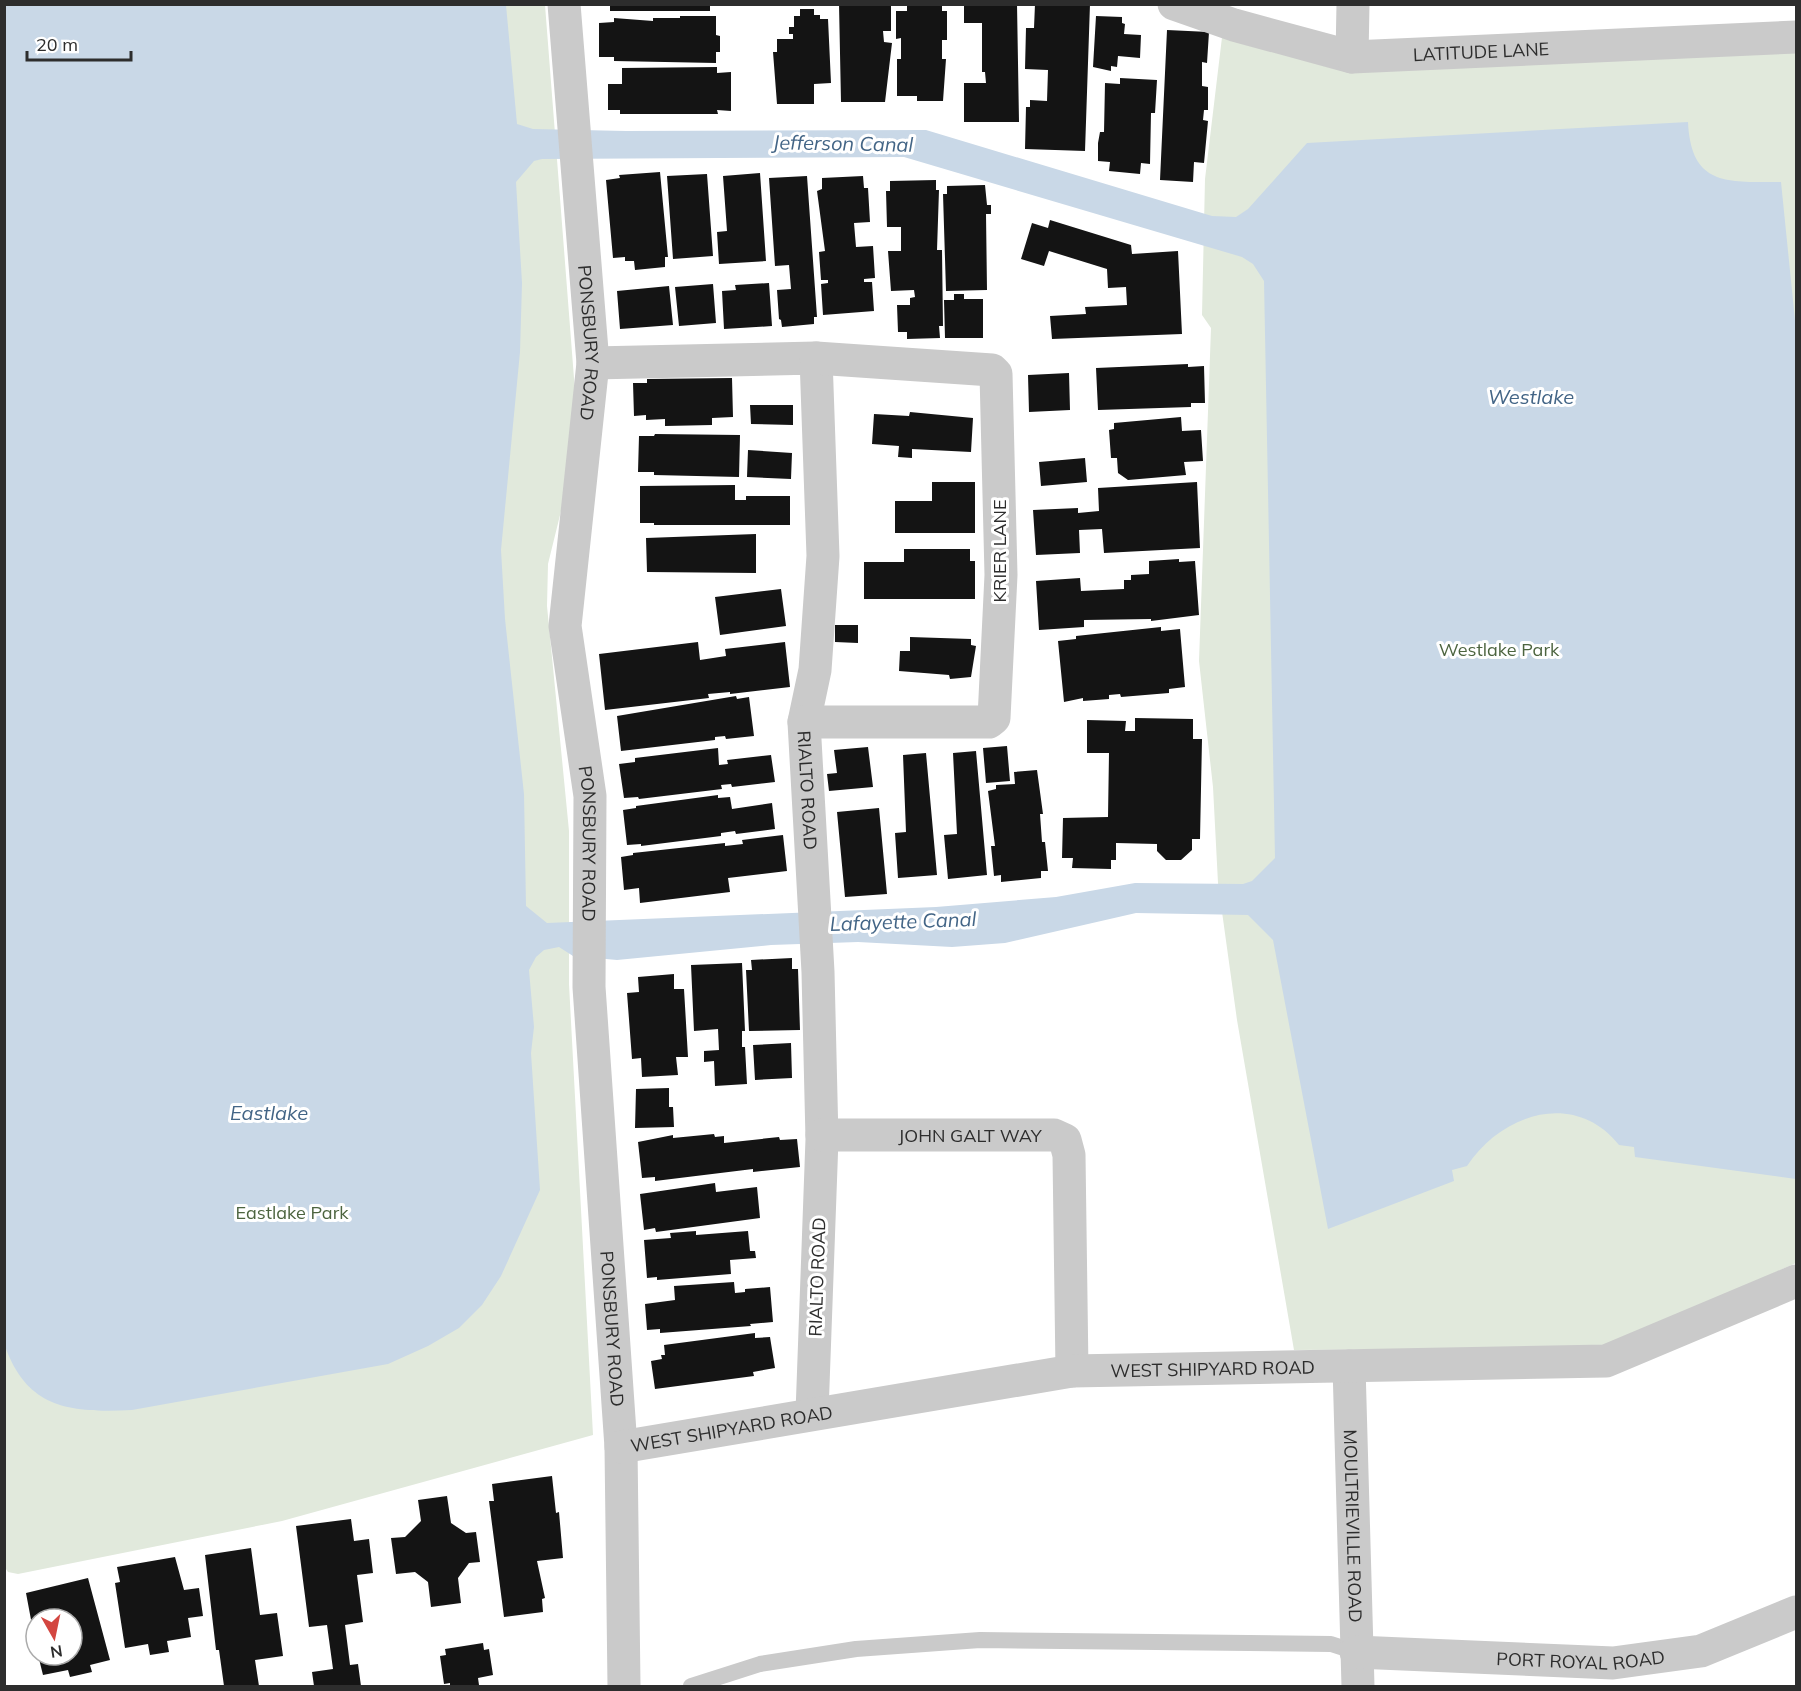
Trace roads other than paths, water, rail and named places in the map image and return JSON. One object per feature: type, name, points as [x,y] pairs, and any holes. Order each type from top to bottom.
[{"type":"street","name":"PONSBURY ROAD","points":[[564,4],[593,363],[565,626],[590,796],[589,981],[621,1447],[624,1686]]},
{"type":"street","name":"LATITUDE LANE","points":[[1174,4],[1234,25],[1352,57],[1797,37]]},
{"type":"street","points":[[1352,57],[1353,4]]},
{"type":"street","points":[[593,363],[816,358]]},
{"type":"street","name":"RIALTO ROAD","points":[[812,1413],[822,1135],[818,972],[804,722],[815,670],[823,556],[816,358]]},
{"type":"street","name":"KRIER LANE","points":[[804,722],[989,722],[994,718],[1001,575],[996,374],[992,370],[816,358]]},
{"type":"street","name":"JOHN GALT WAY","points":[[822,1135],[1054,1135],[1065,1140],[1069,1155],[1072,1371]]},
{"type":"street","name":"WEST SHIPYARD ROAD","points":[[621,1447],[1072,1371],[1606,1362],[1797,1281]]},
{"type":"street","name":"MOULTRIEVILLE ROAD","points":[[1349,1366],[1358,1686]]},
{"type":"street","name":"PORT ROYAL ROAD","points":[[1356,1652],[1613,1663],[1701,1651],[1797,1612]]},
{"type":"lane","points":[[691,1686],[770,1663],[856,1649],[980,1640],[1331,1644],[1356,1652]]},
{"type":"water","points":[[4,5],[506,5],[517,124],[533,129],[926,130],[1212,216],[1236,217],[1248,209],[1307,143],[1688,122],[1696,159],[1705,170],[1729,180],[1781,182],[1796,330],[1796,1179],[1635,1157],[1634,1147],[1619,1145],[1601,1128],[1582,1118],[1561,1114],[1540,1115],[1519,1122],[1499,1133],[1467,1166],[1452,1170],[1454,1181],[1328,1229],[1273,940],[1248,915],[1136,913],[1005,943],[952,947],[858,942],[771,945],[617,960],[573,956],[559,947],[544,950],[536,957],[529,970],[534,1027],[531,1053],[540,1190],[501,1276],[482,1305],[459,1328],[428,1346],[388,1364],[132,1410],[110,1411],[70,1408],[38,1394],[25,1382],[13,1365],[4,1343]],"holes":[[[904,157],[1242,257],[1253,264],[1264,281],[1275,858],[1252,881],[1243,884],[1135,883],[1056,897],[936,907],[547,923],[526,906],[524,794],[505,619],[501,550],[520,352],[522,283],[516,182],[534,161],[542,159]]]},
{"type":"water label","name":"Jefferson Canal","points":[[843,143]]},
{"type":"water label","name":"Westlake","points":[[1531,396]]},
{"type":"water label","name":"Lafayette Canal","points":[[903,921]]},
{"type":"water label","name":"Eastlake","points":[[269,1112]]},
{"type":"park label","name":"Westlake Park","points":[[1499,649]]},
{"type":"park label","name":"Eastlake Park","points":[[292,1212]]}]
